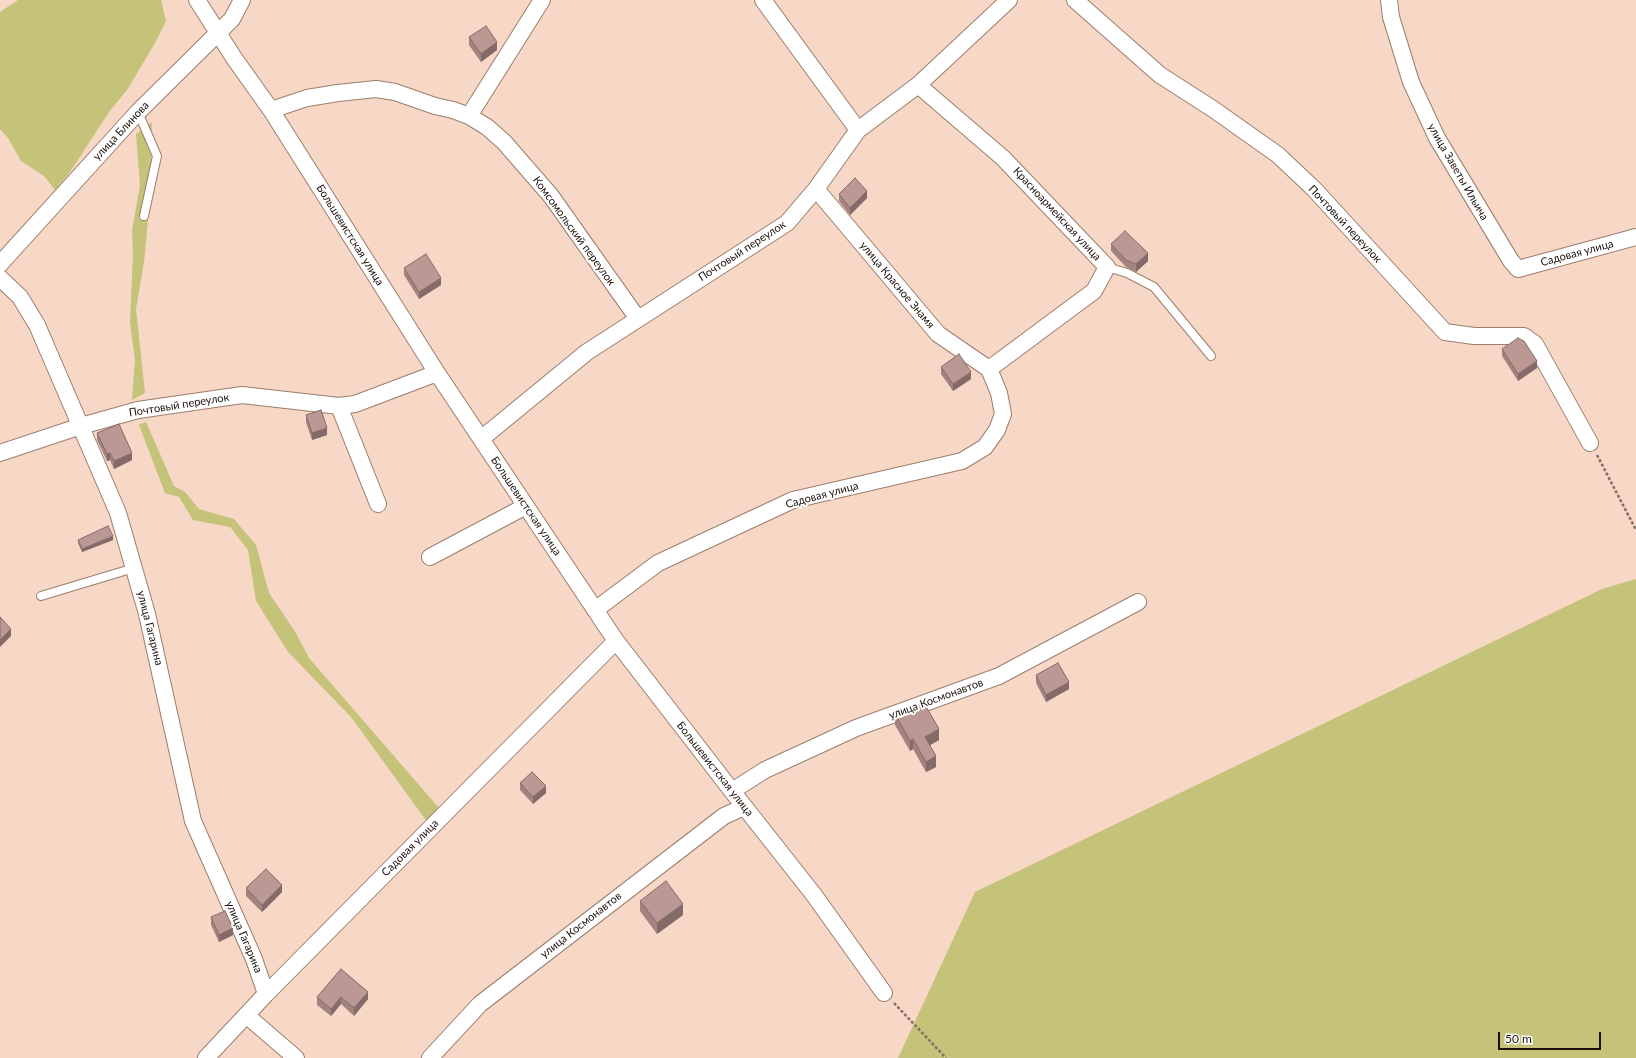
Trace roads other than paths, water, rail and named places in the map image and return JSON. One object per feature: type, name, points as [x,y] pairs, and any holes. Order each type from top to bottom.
[{"type":"street","name":"Большевистская улица","points":[[197,0],[271,110],[437,373],[616,641],[814,895],[884,992]]},
{"type":"street","name":"улица Блинова","points":[[0,264],[138,112],[232,19],[242,0]]},
{"type":"street","points":[[469,116],[542,0]]},
{"type":"street","points":[[763,0],[858,130]]},
{"type":"street","name":"Почтовый переулок","points":[[481,439],[587,352],[788,223],[816,189],[858,130],[918,86],[1008,0]]},
{"type":"street","name":"Почтовый переулок","points":[[1075,0],[1160,75],[1213,109],[1278,155],[1314,189],[1445,332],[1474,336],[1524,336],[1535,344],[1590,443]]},
{"type":"street","name":"улица Заветы Ильича","points":[[1389,0],[1391,17],[1411,82],[1437,138],[1511,261],[1518,269]]},
{"type":"street","name":"Красноармейская улица","points":[[918,86],[1003,158],[1107,268]]},
{"type":"street","name":"Комсомольский переулок","points":[[271,110],[307,98],[376,89],[395,92],[469,116],[487,127],[504,142],[551,196],[638,319]]},
{"type":"street","name":"улица Красное Знамя","points":[[816,189],[938,334],[989,369]]},
{"type":"street","name":"Садовая улица","points":[[1518,269],[1636,237]]},
{"type":"street","points":[[989,369],[1094,291],[1107,268]]},
{"type":"street","name":"улица Гагарина","points":[[0,278],[20,297],[29,310],[118,513],[147,614],[194,821],[254,959],[266,994]]},
{"type":"street","name":"Садовая улица","points":[[595,610],[658,563],[793,500],[962,462],[985,447],[997,430],[1003,414],[999,393],[989,369]]},
{"type":"street","name":"Почтовый переулок","points":[[0,452],[81,426],[138,410],[242,395],[339,406],[355,404],[437,373]]},
{"type":"street","points":[[339,406],[378,504]]},
{"type":"street","points":[[430,557],[526,506]]},
{"type":"street","name":"улица Космонавтов","points":[[732,791],[765,770],[856,728],[1000,676],[1138,602]]},
{"type":"street","name":"Садовая улица","points":[[206,1058],[266,994],[616,641]]},
{"type":"street","name":"улица Космонавтов","points":[[430,1058],[480,1004],[724,816],[744,807]]},
{"type":"street","points":[[246,1015],[296,1058]]},
{"type":"lane","points":[[138,112],[156,156],[144,216]]},
{"type":"lane","name":"Красноармейская улица","points":[[1107,268],[1128,273],[1154,287],[1211,356]]},
{"type":"lane","points":[[41,596],[134,568]]}]
